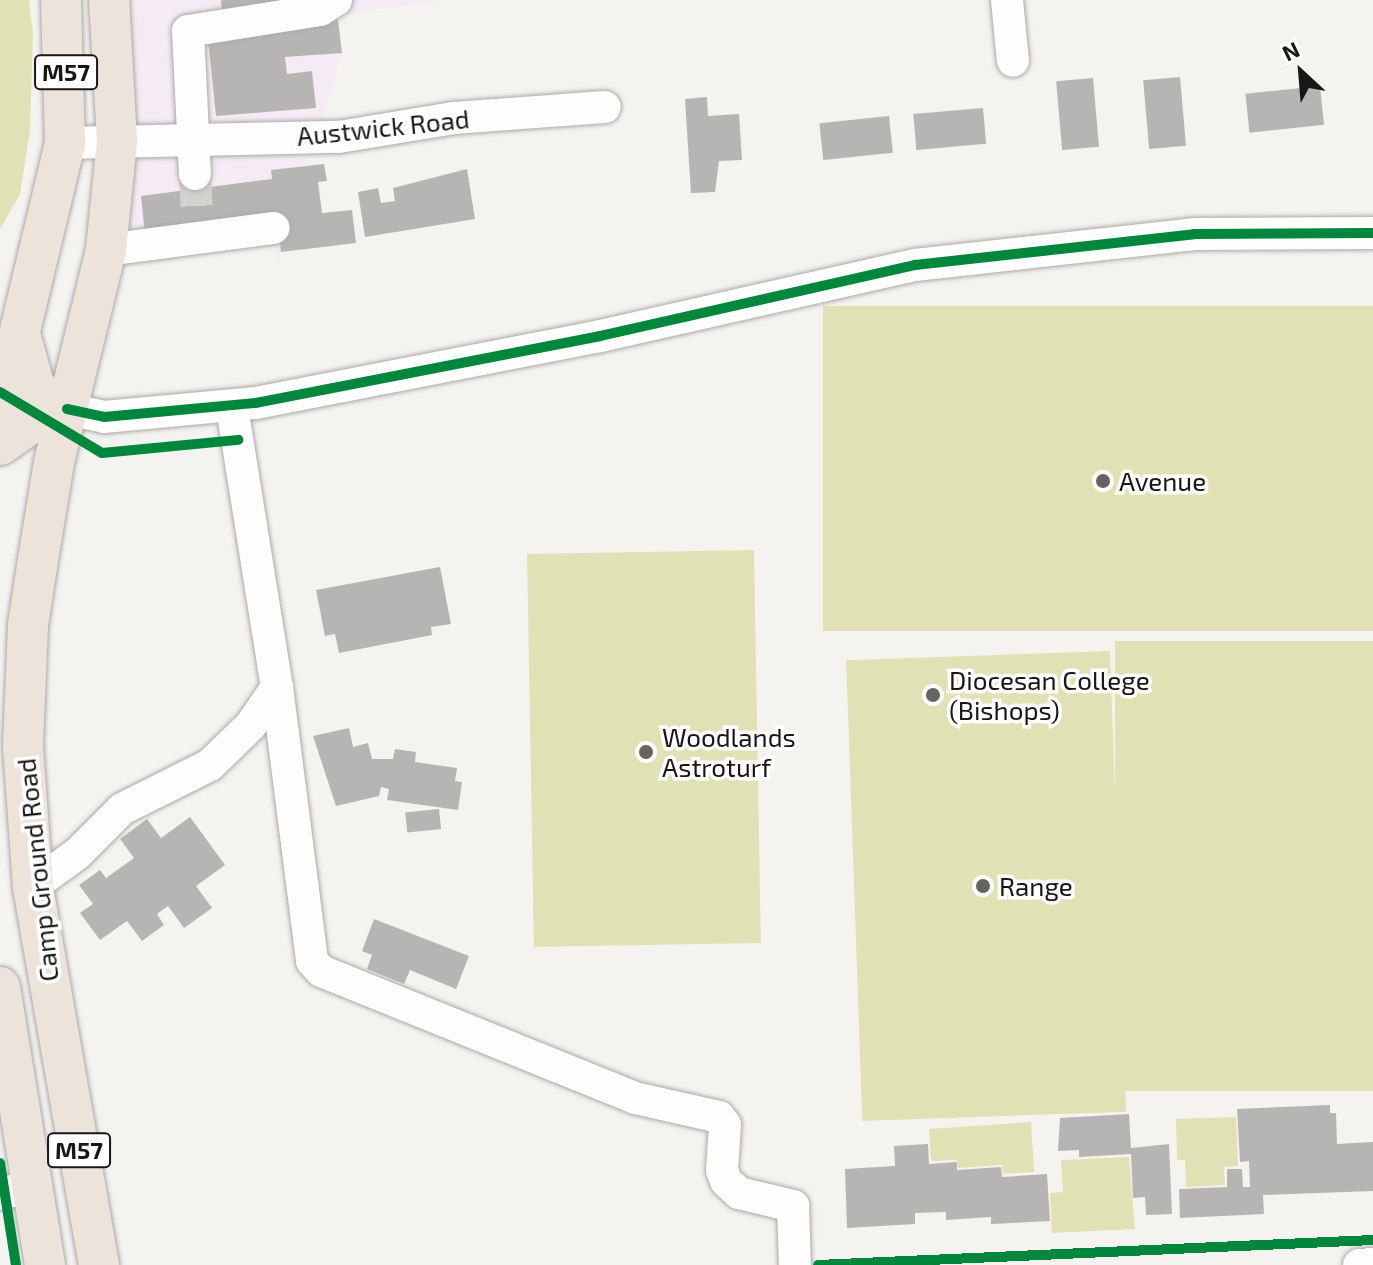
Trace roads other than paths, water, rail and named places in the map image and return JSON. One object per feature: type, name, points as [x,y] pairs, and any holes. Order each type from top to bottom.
[{"type":"main road","name":"M57","points":[[0,414],[65,143],[61,0]]},
{"type":"main road","name":"Camp Ground Road","points":[[99,1265],[33,886],[23,745],[28,625],[67,409],[106,250],[117,141],[109,0]]},
{"type":"main road","points":[[20,334],[34,384],[43,397],[67,409]]},
{"type":"main road","points":[[0,445],[33,422],[67,409]]},
{"type":"main road","name":"Camp Ground Road","points":[[0,987],[16,1190],[45,1265]]},
{"type":"street","points":[[195,174],[188,31],[320,10],[336,0]]},
{"type":"street","points":[[1007,0],[1013,61]]},
{"type":"street","name":"Austwick Road","points":[[65,143],[339,137],[454,118],[605,107]]},
{"type":"street","points":[[106,250],[274,228]]},
{"type":"street","points":[[67,409],[104,417],[232,407],[600,336],[915,265],[1194,234],[1373,233]]},
{"type":"street","points":[[232,407],[277,687],[312,961],[321,971],[635,1098],[712,1112],[725,1125],[722,1170],[733,1189],[793,1206],[795,1265]]},
{"type":"street","points":[[33,886],[130,804],[210,765],[251,725],[277,687]]},
{"type":"street","points":[[1359,1265],[1373,1264]]},
{"type":"tunnel","points":[[195,174],[198,237]]},
{"type":"place","name":"Avenue","points":[[1103,481]]},
{"type":"place","name":"Diocesan College (Bishops)","points":[[933,695]]},
{"type":"place","name":"Woodlands Astroturf","points":[[646,752]]},
{"type":"place","name":"Range","points":[[983,886]]}]
